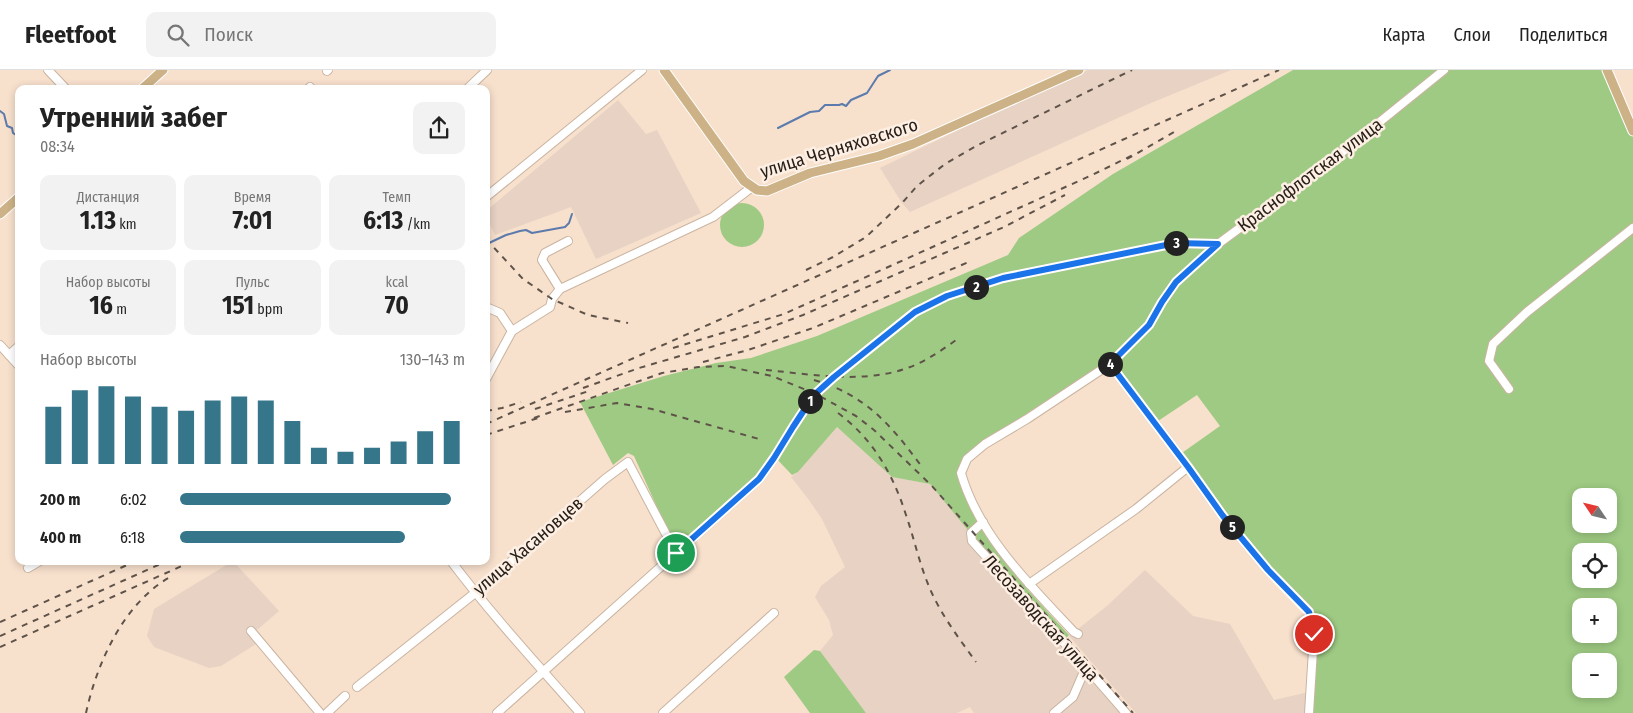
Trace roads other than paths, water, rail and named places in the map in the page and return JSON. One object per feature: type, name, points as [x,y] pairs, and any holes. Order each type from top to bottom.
[{"type":"main road","points":[[146,85],[163,70]]},
{"type":"main road","points":[[664,70],[744,181],[752,188]]},
{"type":"main road","name":"улица Черняховского","points":[[752,188],[766,190],[810,173],[879,156],[913,144],[1079,70]]},
{"type":"main road","points":[[1607,70],[1633,132]]},
{"type":"main road","points":[[0,214],[15,201]]},
{"type":"street","points":[[48,70],[62,85]]},
{"type":"street","points":[[471,85],[488,70]]},
{"type":"street","points":[[490,194],[642,70]]},
{"type":"street","name":"Краснофлотская улица","points":[[983,522],[965,488],[960,473],[967,459],[985,444],[1027,419],[1110,364],[1149,325],[1176,282],[1218,244],[1340,154],[1444,70]]},
{"type":"street","name":"улица Черняховского","points":[[560,288],[713,217],[752,188]]},
{"type":"street","points":[[1509,389],[1489,361],[1493,344],[1528,312],[1633,228]]},
{"type":"street","points":[[490,372],[512,331],[550,307],[552,299],[560,288],[542,260],[545,252],[568,241]]},
{"type":"street","points":[[497,713],[759,479],[814,395],[915,312],[947,296],[1003,278],[1176,243],[1218,244]]},
{"type":"street","points":[[490,309],[500,313],[512,331]]},
{"type":"street","points":[[0,345],[15,362]]},
{"type":"street","points":[[9,355],[15,350]]},
{"type":"street","points":[[1110,364],[1239,536],[1268,570],[1309,612],[1314,634],[1309,713]]},
{"type":"street","name":"улица Хасановцев","points":[[357,686],[475,593],[605,479],[628,462],[676,553]]},
{"type":"street","points":[[1029,584],[1136,509],[1188,467]]},
{"type":"street","points":[[983,522],[1029,584],[1078,634]]},
{"type":"street","name":"Лесозаводская улица","points":[[983,522],[971,534],[972,541],[1126,713]]},
{"type":"street","points":[[28,568],[33,565]]},
{"type":"street","points":[[454,565],[475,593],[580,713]]},
{"type":"street","points":[[663,713],[774,613]]},
{"type":"street","points":[[252,631],[320,713]]},
{"type":"street","points":[[1054,713],[1073,697],[1086,667]]},
{"type":"street","points":[[327,713],[345,696]]},
{"type":"waterway","points":[[778,128],[810,112],[819,111],[825,105],[842,104],[846,106],[851,100],[867,93],[878,76],[890,70]]},
{"type":"waterway","points":[[0,111],[4,114],[7,126],[12,128],[15,134]]},
{"type":"waterway","points":[[490,243],[520,231],[526,230],[532,233],[565,227],[569,223],[572,214]]},
{"type":"railway","points":[[806,270],[833,257],[866,237],[917,186],[945,164],[978,145],[1132,70]]},
{"type":"railway","points":[[490,422],[1279,70]]},
{"type":"railway","points":[[1127,159],[1174,132]]},
{"type":"railway","points":[[673,348],[784,314],[1133,155]]},
{"type":"railway","points":[[583,388],[639,368],[745,337],[803,315],[1004,227],[1065,195]]},
{"type":"railway","points":[[490,243],[523,279],[552,299],[588,315],[628,323]]},
{"type":"railway","points":[[703,362],[748,350],[813,328],[971,261]]},
{"type":"railway","points":[[766,370],[848,377],[889,373],[908,368],[927,359],[959,338]]},
{"type":"railway","points":[[534,418],[662,373],[698,367],[726,366],[772,376],[816,394],[856,416],[874,430],[932,486],[1133,713]]},
{"type":"railway","points":[[814,380],[848,394],[876,413],[922,467]]},
{"type":"railway","points":[[535,409],[592,390]]},
{"type":"railway","points":[[490,410],[521,402]]},
{"type":"railway","points":[[565,412],[617,403],[652,409],[759,439]]},
{"type":"railway","points":[[838,413],[862,434],[888,472],[901,500],[932,594],[949,624],[976,662]]},
{"type":"railway","points":[[490,434],[541,417]]},
{"type":"railway","points":[[0,622],[127,565]]},
{"type":"railway","points":[[0,636],[158,565]]},
{"type":"railway","points":[[0,647],[184,565]]},
{"type":"railway","points":[[86,713],[97,674],[114,636],[139,603],[153,589],[170,577]]}]
